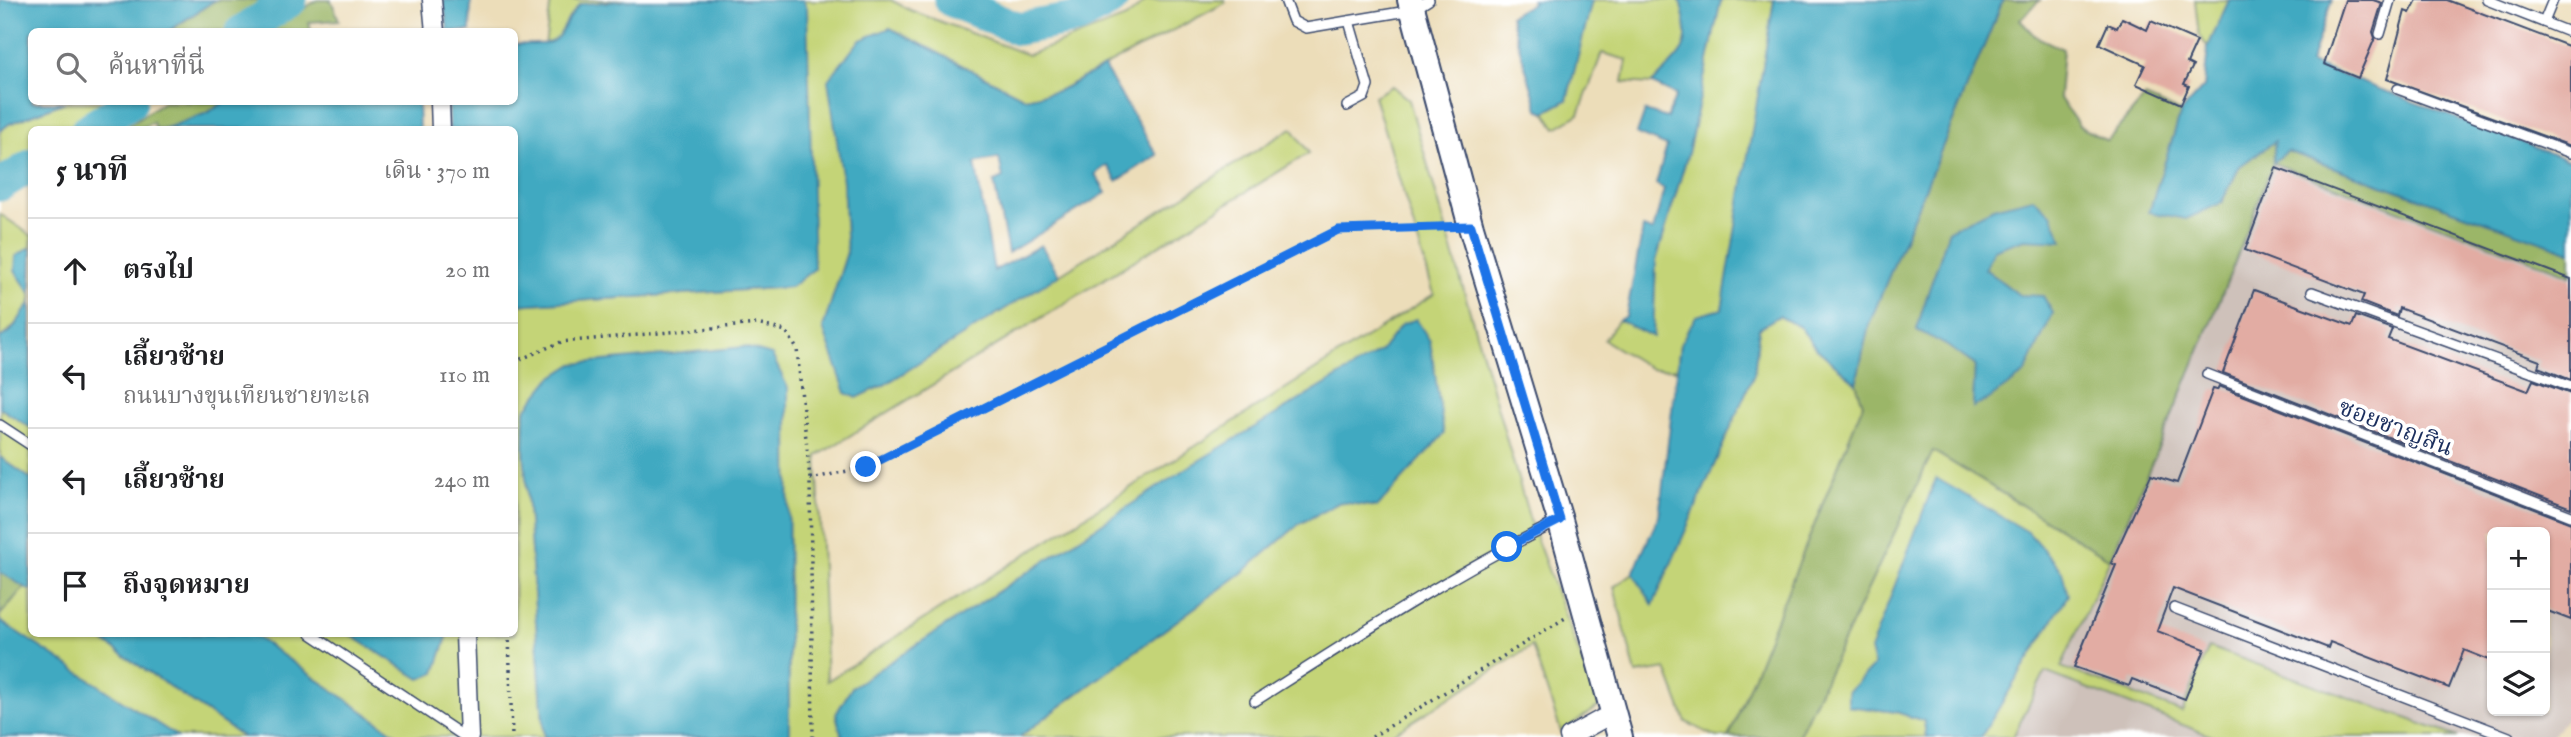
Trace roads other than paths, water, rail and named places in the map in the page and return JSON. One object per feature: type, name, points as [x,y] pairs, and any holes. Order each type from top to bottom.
[{"type":"main road","points":[[1417,3],[1471,226],[1560,520],[1620,737]]},
{"type":"street","points":[[432,0],[435,28]]},
{"type":"street","points":[[439,105],[441,126]]},
{"type":"street","points":[[465,637],[467,737]]},
{"type":"street","points":[[1569,737],[1613,713]]},
{"type":"lane","points":[[1285,0],[1293,21],[1306,28],[1349,21],[1417,3]]},
{"type":"lane","points":[[2380,34],[2390,0]]},
{"type":"lane","points":[[2487,0],[2571,33]]},
{"type":"lane","points":[[2544,22],[2553,0]]},
{"type":"lane","points":[[1347,106],[1364,97],[1368,86],[1349,21]]},
{"type":"lane","points":[[2398,89],[2571,153]]},
{"type":"lane","points":[[2312,292],[2571,387]]},
{"type":"lane","name":"ซอยชาญสิน","points":[[2207,374],[2571,516]]},
{"type":"lane","points":[[0,425],[28,443]]},
{"type":"lane","points":[[1255,701],[1380,621],[1507,547],[1560,520]]},
{"type":"lane","points":[[2174,608],[2509,737]]},
{"type":"lane","points":[[316,637],[467,737]]},
{"type":"water","points":[[0,0],[215,0],[173,28],[28,28],[28,105],[57,105],[9,124],[0,131]]},
{"type":"water","points":[[443,0],[471,0],[470,28],[448,28]]},
{"type":"water","points":[[634,0],[803,0],[807,8],[814,269],[791,287],[518,305],[518,126],[449,126],[448,105],[518,105],[518,44],[544,44],[557,38],[580,4]]},
{"type":"water","points":[[1531,0],[1592,0],[1567,100],[1545,112],[1538,109],[1510,16],[1532,3]]},
{"type":"water","points":[[1680,0],[1721,0],[1688,153],[1656,261],[1653,337],[1619,320],[1626,316],[1643,228],[1653,231],[1664,189],[1656,184],[1667,146],[1637,134],[1645,111],[1667,118],[1676,95],[1652,84],[1684,47],[1686,29]]},
{"type":"water","points":[[1774,0],[2003,0],[1869,324],[1856,383],[1815,347],[1800,327],[1779,316],[1759,328],[1754,374],[1653,605],[1633,573],[1659,516],[1680,344],[1696,316],[1722,309]]},
{"type":"water","points":[[2229,0],[2332,0],[2310,63],[2571,161],[2571,252],[2287,151],[2273,163],[2275,141],[2240,166],[2221,203],[2186,219],[2149,212],[2181,112],[2204,87],[2208,47]]},
{"type":"water","points":[[890,28],[1025,98],[1058,91],[1104,67],[1157,155],[1117,181],[1107,165],[1095,174],[1106,193],[1008,253],[994,182],[1003,178],[999,158],[975,163],[994,271],[1041,245],[1059,275],[884,385],[857,398],[846,393],[823,328],[847,252],[843,182],[828,80],[860,40]]},
{"type":"water","points":[[220,105],[418,105],[419,126],[172,126]]},
{"type":"water","points":[[2033,198],[2051,214],[2063,241],[2024,239],[1993,250],[1985,269],[2019,295],[2043,296],[2053,313],[2024,374],[1973,407],[1975,365],[1946,345],[1917,330],[1920,317],[1949,230],[1993,208]]},
{"type":"water","points":[[28,249],[28,290],[15,271],[16,256]]},
{"type":"water","points":[[28,306],[28,426],[0,408],[0,338],[11,331]]},
{"type":"water","points":[[1416,319],[1430,341],[1444,434],[1377,507],[1340,502],[1299,524],[1243,572],[1019,737],[842,737],[836,714],[852,687],[1190,466],[1381,351],[1401,325]]},
{"type":"water","points":[[744,347],[772,355],[788,388],[789,737],[544,737],[524,450],[525,410],[551,378],[573,364]]},
{"type":"water","points":[[0,457],[28,477],[28,589],[0,572]]},
{"type":"water","points":[[1936,478],[2028,532],[2062,571],[2068,595],[1981,737],[1926,737],[1924,721],[1896,712],[1848,706],[1848,692],[1874,665],[1870,650]]},
{"type":"water","points":[[0,621],[178,737],[0,737]]},
{"type":"water","points":[[97,637],[256,637],[400,737],[243,737]]},
{"type":"water","points":[[354,637],[447,637],[435,673],[420,679]]},
{"type":"waterway","points":[[247,28],[291,0]]},
{"type":"waterway","points":[[950,0],[1018,29],[1078,18],[1112,0]]},
{"type":"waterway","points":[[93,126],[126,105]]},
{"type":"waterway","points":[[0,185],[28,168]]}]
